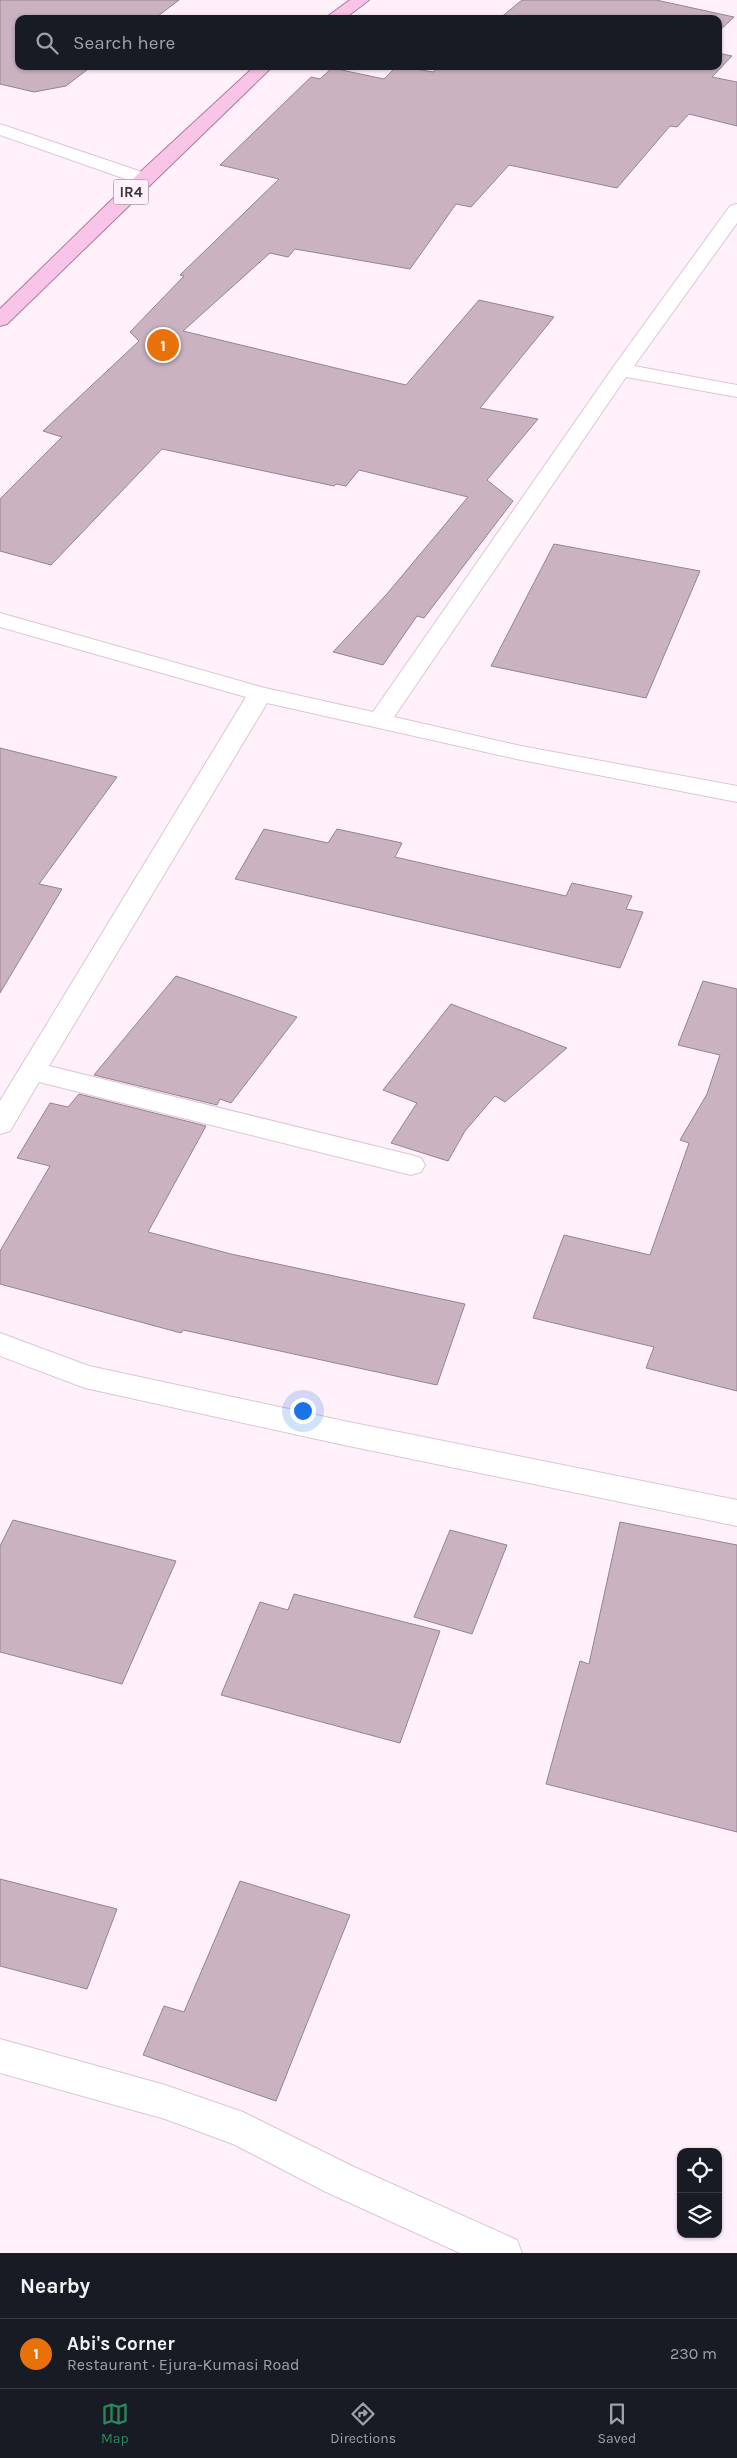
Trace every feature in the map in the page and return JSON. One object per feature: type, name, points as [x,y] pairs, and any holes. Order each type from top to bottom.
[{"type":"main road","points":[[338,15],[362,0]]},
{"type":"main road","name":"IR4","points":[[0,320],[144,179],[261,70]]},
{"type":"street","points":[[0,129],[144,179]]},
{"type":"street","points":[[379,721],[621,370],[737,210]]},
{"type":"street","points":[[621,370],[737,391]]},
{"type":"street","points":[[0,620],[260,694],[522,753],[737,794]]},
{"type":"street","points":[[0,1124],[260,694]]},
{"type":"street","points":[[32,1070],[411,1165]]},
{"type":"street","points":[[0,1344],[85,1377],[344,1434],[737,1513]]},
{"type":"street","points":[[0,2056],[165,2102],[242,2130],[339,2179],[503,2253]]},
{"type":"building","points":[[0,0],[179,0],[159,15],[15,15],[15,70],[87,70],[66,86],[34,92],[0,84]]},
{"type":"building","points":[[522,0],[656,0],[734,17],[722,28],[722,15],[504,15]]},
{"type":"building","points":[[722,54],[732,56],[722,66]]},
{"type":"building","points":[[330,70],[341,70],[384,79],[393,70],[433,72],[435,70],[719,70],[712,77],[737,82],[737,126],[689,114],[677,127],[670,126],[617,188],[509,165],[471,207],[456,204],[410,269],[295,249],[288,257],[270,253],[183,331],[406,385],[479,300],[554,317],[480,408],[538,419],[487,480],[513,501],[424,618],[417,616],[383,665],[333,652],[386,595],[468,497],[359,470],[346,486],[336,484],[334,486],[162,449],[51,565],[0,551],[0,499],[62,437],[43,431],[139,341],[130,332],[184,276],[180,275],[279,179],[220,165],[311,77],[320,79]]},
{"type":"building","points":[[554,544],[700,571],[646,698],[491,666]]},
{"type":"building","points":[[0,748],[117,777],[39,884],[62,889],[0,993]]},
{"type":"building","points":[[264,829],[328,843],[337,829],[402,843],[395,857],[566,896],[572,883],[632,896],[626,909],[643,912],[620,968],[235,879]]},
{"type":"building","points":[[176,976],[297,1017],[231,1103],[220,1099],[217,1105],[94,1075]]},
{"type":"building","points":[[703,981],[737,989],[737,1391],[646,1368],[654,1347],[533,1318],[564,1235],[650,1255],[689,1143],[680,1140],[707,1094],[720,1055],[678,1045]]},
{"type":"building","points":[[451,1004],[567,1048],[505,1102],[495,1096],[465,1131],[448,1161],[391,1143],[417,1103],[383,1090]]},
{"type":"building","points":[[79,1094],[206,1126],[148,1232],[231,1254],[465,1304],[437,1385],[183,1330],[181,1333],[0,1284],[0,1251],[50,1166],[17,1158],[50,1103],[68,1107]]},
{"type":"building","points":[[13,1520],[176,1561],[122,1684],[0,1652],[0,1546]]},
{"type":"building","points":[[620,1522],[737,1545],[737,1832],[546,1784],[580,1661],[589,1664]]},
{"type":"building","points":[[450,1530],[507,1545],[472,1634],[414,1617]]},
{"type":"building","points":[[294,1594],[440,1631],[400,1743],[221,1695],[260,1602],[288,1610]]},
{"type":"building","points":[[0,1879],[117,1909],[87,1989],[0,1966]]},
{"type":"building","points":[[240,1881],[350,1915],[276,2101],[143,2055],[164,2006],[184,2012]]},
{"type":"place","name":"Abi's Corner","points":[[163,345]]}]
